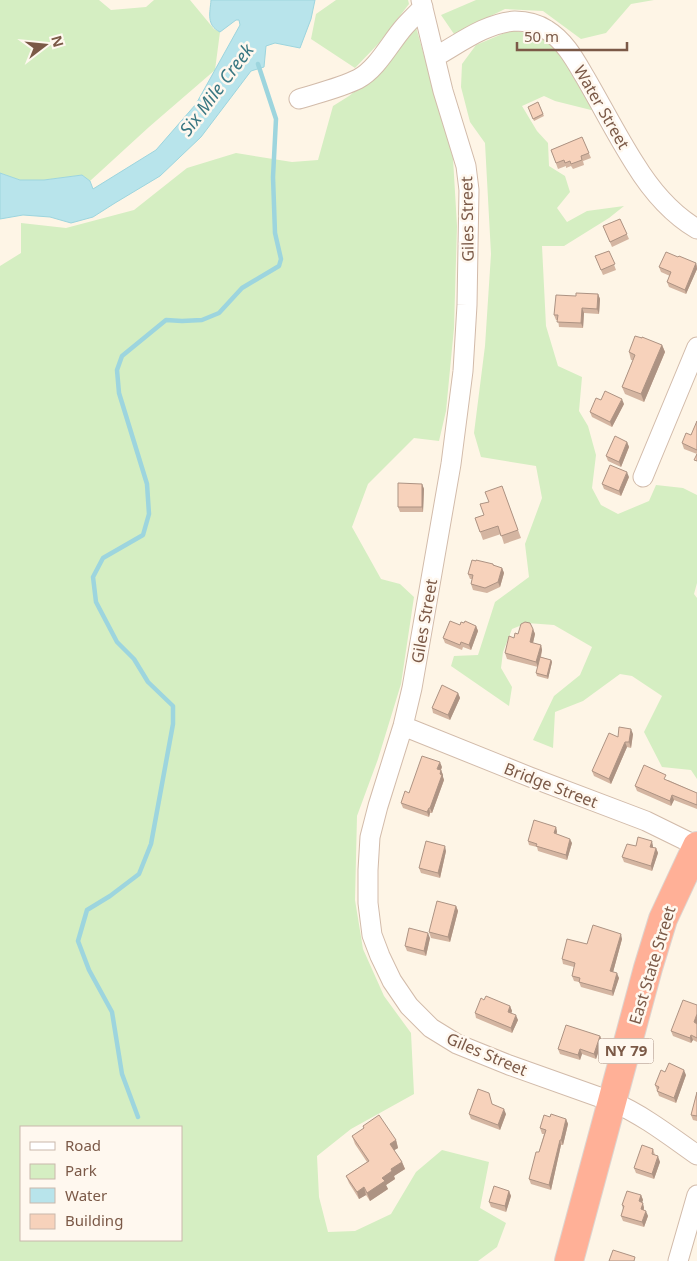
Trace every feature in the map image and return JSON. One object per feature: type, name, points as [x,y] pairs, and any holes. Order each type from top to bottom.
[{"type":"highway","name":"East State Street","points":[[569,1261],[663,919],[697,846]]},
{"type":"street","name":"Giles Street","points":[[422,4],[443,91],[464,159],[469,190],[464,371],[451,464],[416,670],[403,726],[370,837],[368,903],[372,935],[392,981],[409,1006],[431,1028],[457,1044],[627,1108],[697,1155]]},
{"type":"street","points":[[299,99],[339,87],[360,78],[374,66],[422,4]]},
{"type":"street","name":"Water Street","points":[[435,57],[487,28],[500,24],[515,21],[527,22],[548,30],[569,50],[634,164],[654,192],[670,210],[683,221],[697,229]]},
{"type":"street","points":[[643,477],[697,347]]},
{"type":"street","name":"Bridge Street","points":[[403,726],[646,821],[697,846]]},
{"type":"street","points":[[678,1261],[697,1195]]},
{"type":"green space","points":[[0,0],[99,0],[111,10],[146,7],[154,0],[190,0],[214,29],[220,32],[215,70],[90,181],[82,175],[44,180],[20,180],[0,173]]},
{"type":"green space","points":[[336,0],[408,0],[409,4],[379,43],[355,68],[311,39],[316,14]]},
{"type":"green space","points":[[476,0],[654,0],[631,4],[606,33],[581,39],[543,11],[505,9],[454,34],[441,15]]},
{"type":"green space","points":[[416,27],[453,158],[457,226],[454,328],[446,411],[439,441],[414,438],[368,484],[352,527],[381,579],[400,584],[414,597],[401,684],[378,759],[357,816],[355,900],[363,949],[384,996],[411,1033],[414,1094],[351,1129],[317,1156],[319,1197],[328,1232],[355,1231],[391,1214],[416,1172],[442,1150],[489,1162],[480,1208],[506,1223],[497,1247],[478,1261],[0,1261],[0,266],[21,253],[21,223],[66,228],[134,210],[187,168],[236,153],[292,162],[318,160],[333,106],[349,96],[389,63]]},
{"type":"green space","points":[[512,30],[544,37],[569,60],[599,112],[555,101],[544,96],[522,106],[537,131],[548,143],[549,166],[565,176],[570,192],[557,208],[567,222],[587,211],[624,206],[609,218],[564,246],[542,246],[546,326],[558,366],[582,377],[579,411],[588,426],[596,455],[592,488],[601,505],[618,514],[649,501],[656,485],[683,488],[697,495],[697,583],[694,594],[697,598],[697,779],[691,770],[662,767],[644,732],[662,696],[632,676],[620,674],[583,701],[555,712],[553,748],[533,740],[554,696],[580,675],[592,647],[554,625],[527,623],[512,629],[503,652],[501,668],[512,687],[509,706],[451,666],[454,656],[478,655],[495,602],[529,577],[525,544],[542,498],[536,466],[481,457],[474,433],[485,346],[491,254],[485,143],[470,122],[461,87],[462,64],[476,45]]},
{"type":"water","name":"Six Mile Creek","points":[[211,0],[315,0],[311,19],[300,48],[275,43],[266,46],[264,67],[251,71],[201,137],[160,176],[93,217],[71,223],[50,217],[23,215],[0,219],[0,173],[20,180],[44,180],[82,175],[90,181],[93,189],[156,150],[196,104],[240,25],[239,20],[236,20],[220,32],[216,29],[210,18]]},
{"type":"building","points":[[538,102],[543,114],[533,119],[528,107]]},
{"type":"building","points":[[582,137],[589,153],[581,156],[582,160],[571,164],[570,161],[565,163],[564,160],[556,163],[551,150]]},
{"type":"building","points":[[620,219],[627,234],[610,242],[603,226]]},
{"type":"building","points":[[609,251],[615,264],[601,270],[595,256]]},
{"type":"building","points":[[666,252],[696,263],[685,290],[667,282],[671,272],[659,267]]},
{"type":"building","points":[[576,293],[598,294],[597,309],[582,308],[581,323],[557,322],[558,315],[554,315],[556,295],[576,296]]},
{"type":"building","points":[[635,336],[662,345],[641,394],[622,387],[635,355],[629,352]]},
{"type":"building","points":[[605,391],[622,399],[610,422],[590,412],[596,398],[601,400]]},
{"type":"building","points":[[697,421],[697,450],[682,443],[686,433],[691,435]]},
{"type":"building","points":[[615,436],[627,442],[619,462],[606,456]]},
{"type":"building","points":[[610,465],[627,472],[619,491],[602,484]]},
{"type":"building","points":[[398,483],[422,484],[422,507],[398,507]]},
{"type":"building","points":[[502,486],[518,530],[501,536],[498,526],[480,532],[475,518],[484,515],[480,504],[489,502],[485,492]]},
{"type":"building","points":[[472,560],[493,564],[502,568],[498,582],[485,588],[471,584],[473,575],[468,574]]},
{"type":"building","points":[[450,621],[460,625],[461,622],[464,623],[465,621],[476,626],[469,645],[461,642],[460,645],[443,638]]},
{"type":"building","points":[[525,622],[530,623],[533,629],[530,642],[541,645],[536,662],[505,653],[509,636],[514,638],[515,633],[518,634],[521,624]]},
{"type":"building","points":[[540,657],[551,660],[547,676],[536,673]]},
{"type":"building","points":[[442,685],[458,693],[448,715],[432,708]]},
{"type":"building","points":[[619,727],[631,729],[629,742],[625,742],[609,779],[592,771],[609,733],[618,737]]},
{"type":"building","points":[[422,756],[440,762],[437,769],[441,770],[440,774],[442,775],[427,812],[401,803],[405,791],[409,793]]},
{"type":"building","points":[[644,765],[666,775],[664,779],[697,793],[697,805],[672,795],[670,801],[635,786]]},
{"type":"building","points":[[534,820],[556,827],[554,833],[570,839],[566,855],[536,846],[537,844],[528,841]]},
{"type":"building","points":[[638,837],[652,841],[650,847],[656,848],[651,866],[622,857],[627,844],[636,846]]},
{"type":"building","points":[[426,841],[445,846],[438,873],[419,868]]},
{"type":"building","points":[[437,901],[456,906],[448,937],[429,932]]},
{"type":"building","points":[[593,925],[621,934],[610,971],[617,973],[612,991],[579,982],[580,978],[572,976],[575,963],[562,959],[567,939],[587,944]]},
{"type":"building","points":[[409,928],[428,933],[424,951],[405,946]]},
{"type":"building","points":[[486,996],[510,1006],[508,1012],[516,1015],[511,1028],[475,1013],[481,998],[484,1000]]},
{"type":"building","points":[[683,1000],[697,1005],[697,1014],[694,1022],[697,1024],[697,1038],[691,1035],[690,1038],[671,1031]]},
{"type":"building","points":[[566,1025],[600,1036],[594,1054],[580,1049],[578,1055],[558,1049]]},
{"type":"building","points":[[669,1063],[684,1070],[674,1098],[657,1091],[659,1087],[655,1085],[661,1070],[665,1072]]},
{"type":"building","points":[[478,1089],[489,1093],[492,1104],[504,1109],[498,1125],[469,1114]]},
{"type":"building","points":[[697,1092],[697,1116],[691,1115]]},
{"type":"building","points":[[551,1114],[566,1119],[549,1185],[529,1179],[536,1152],[539,1152],[546,1130],[540,1128],[544,1115],[550,1117]]},
{"type":"building","points":[[379,1115],[396,1140],[390,1144],[402,1162],[382,1178],[385,1181],[367,1193],[364,1187],[357,1192],[346,1176],[369,1161],[352,1136]]},
{"type":"building","points":[[642,1145],[653,1149],[652,1154],[658,1156],[652,1174],[634,1168]]},
{"type":"building","points":[[494,1186],[509,1191],[505,1206],[489,1202]]},
{"type":"building","points":[[627,1191],[641,1195],[639,1201],[643,1203],[641,1209],[646,1211],[642,1222],[621,1216],[624,1206],[622,1205]]},
{"type":"building","points":[[613,1250],[635,1257],[634,1261],[609,1261]]},
{"type":"waterway","name":"Six Mile Creek","points":[[138,1117],[122,1074],[112,1012],[89,970],[78,941],[87,910],[110,896],[139,874],[151,844],[173,724],[173,706],[148,682],[134,659],[117,642],[96,602],[93,577],[103,558],[143,535],[149,514],[147,484],[119,393],[117,370],[122,356],[166,320],[202,320],[219,313],[242,288],[279,266],[281,259],[275,233],[273,177],[276,119],[258,64]]}]
